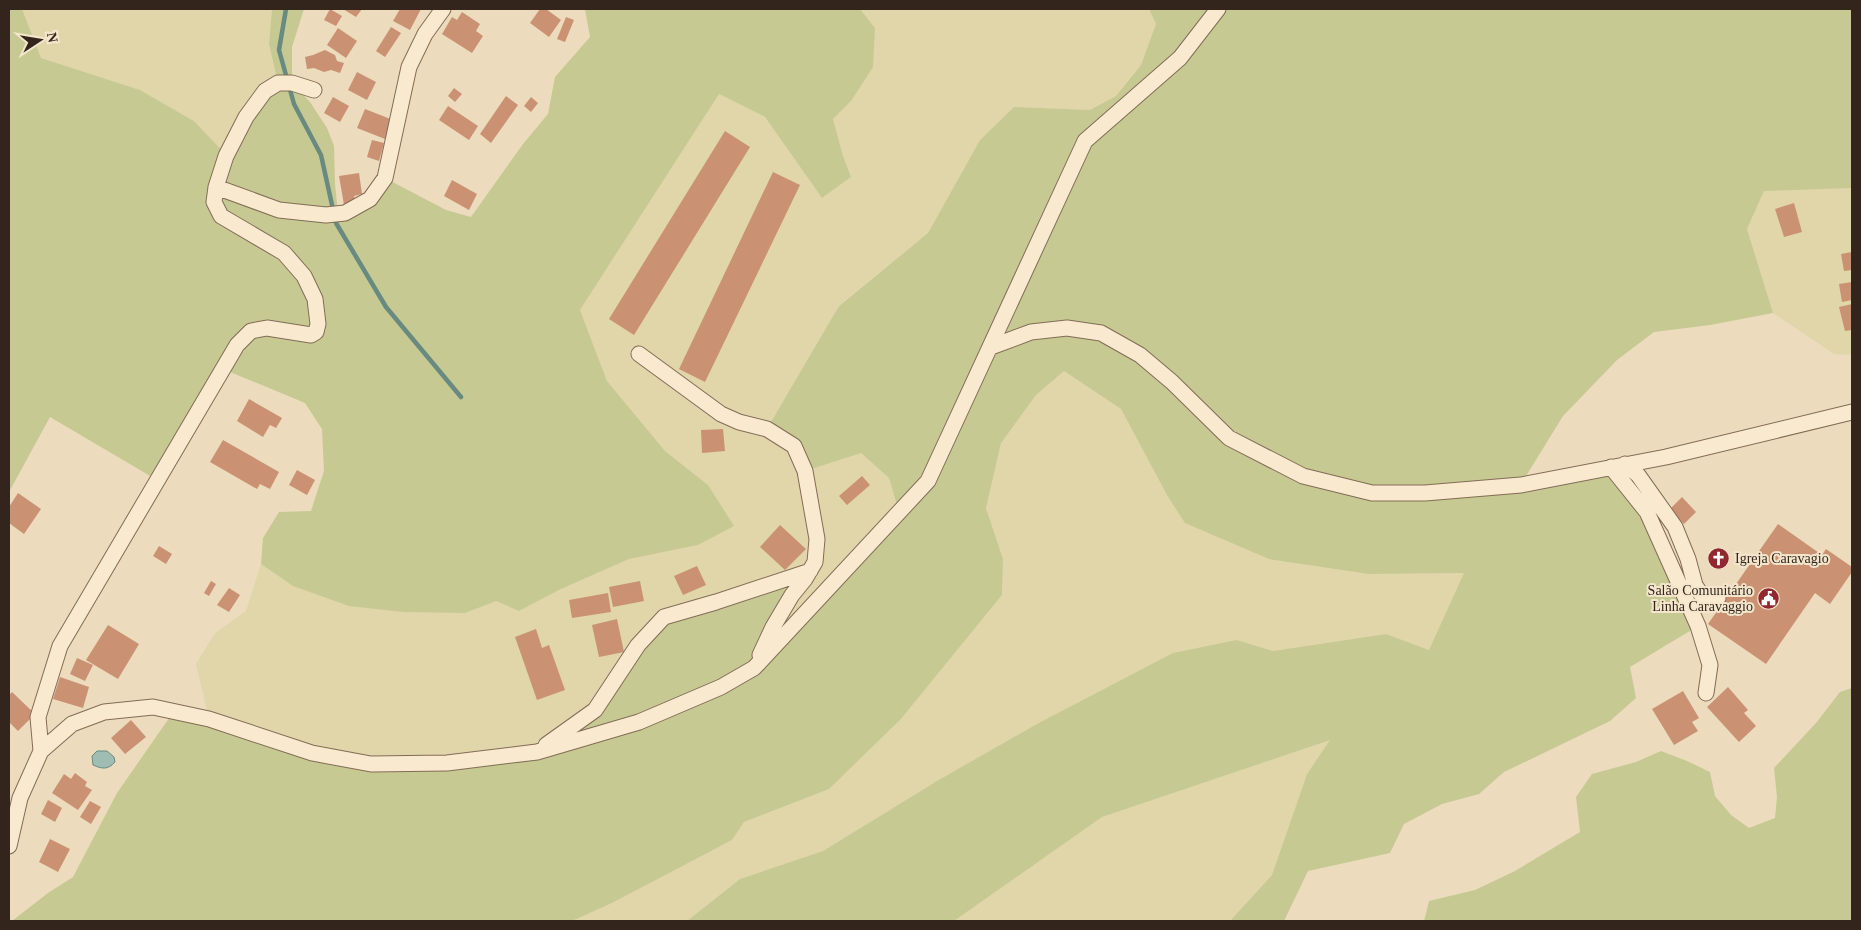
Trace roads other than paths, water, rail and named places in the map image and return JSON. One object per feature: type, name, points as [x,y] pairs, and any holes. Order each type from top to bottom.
[{"type":"street","points":[[216,187],[279,210],[326,215],[345,213],[370,199],[385,178],[409,67],[426,34],[443,9]]},
{"type":"street","points":[[9,846],[20,798],[41,751],[72,724],[104,712],[153,707],[209,719],[312,753],[371,764],[447,763],[537,752],[639,722],[721,687],[754,668],[928,481],[1086,141],[1180,58],[1218,9]]},
{"type":"street","points":[[41,751],[38,717],[60,646],[237,345],[252,331],[266,328],[311,335],[316,332],[318,324],[316,300],[304,276],[284,253],[221,216],[214,202],[216,187],[226,156],[246,116],[265,91],[285,83],[314,90]]},
{"type":"street","points":[[991,346],[1030,332],[1066,328],[1101,333],[1140,355],[1172,382],[1230,438],[1303,476],[1372,493],[1425,493],[1521,485],[1666,457],[1852,412]]},
{"type":"street","points":[[638,354],[721,414],[739,422],[767,429],[794,446],[805,471],[818,539],[815,562],[773,627],[754,668]]},
{"type":"street","points":[[1618,466],[1638,475],[1675,528],[1688,559],[1694,585],[1702,596],[1712,600],[1718,598]]},
{"type":"street","points":[[1618,466],[1646,512],[1698,626],[1710,665],[1706,693]]},
{"type":"street","points":[[537,752],[595,710],[638,645],[664,618],[810,571]]},
{"type":"water","points":[[97,751],[107,751],[114,757],[115,762],[105,768],[93,765],[92,756]]},
{"type":"waterway","points":[[286,9],[279,50],[294,104],[321,155],[336,223],[386,307],[461,397]]},
{"type":"place","name":"Igreja Caravagio","points":[[1719,558]]},
{"type":"place","name":"Salão Comunitário Linha Caravaggio","points":[[1769,598]]}]
